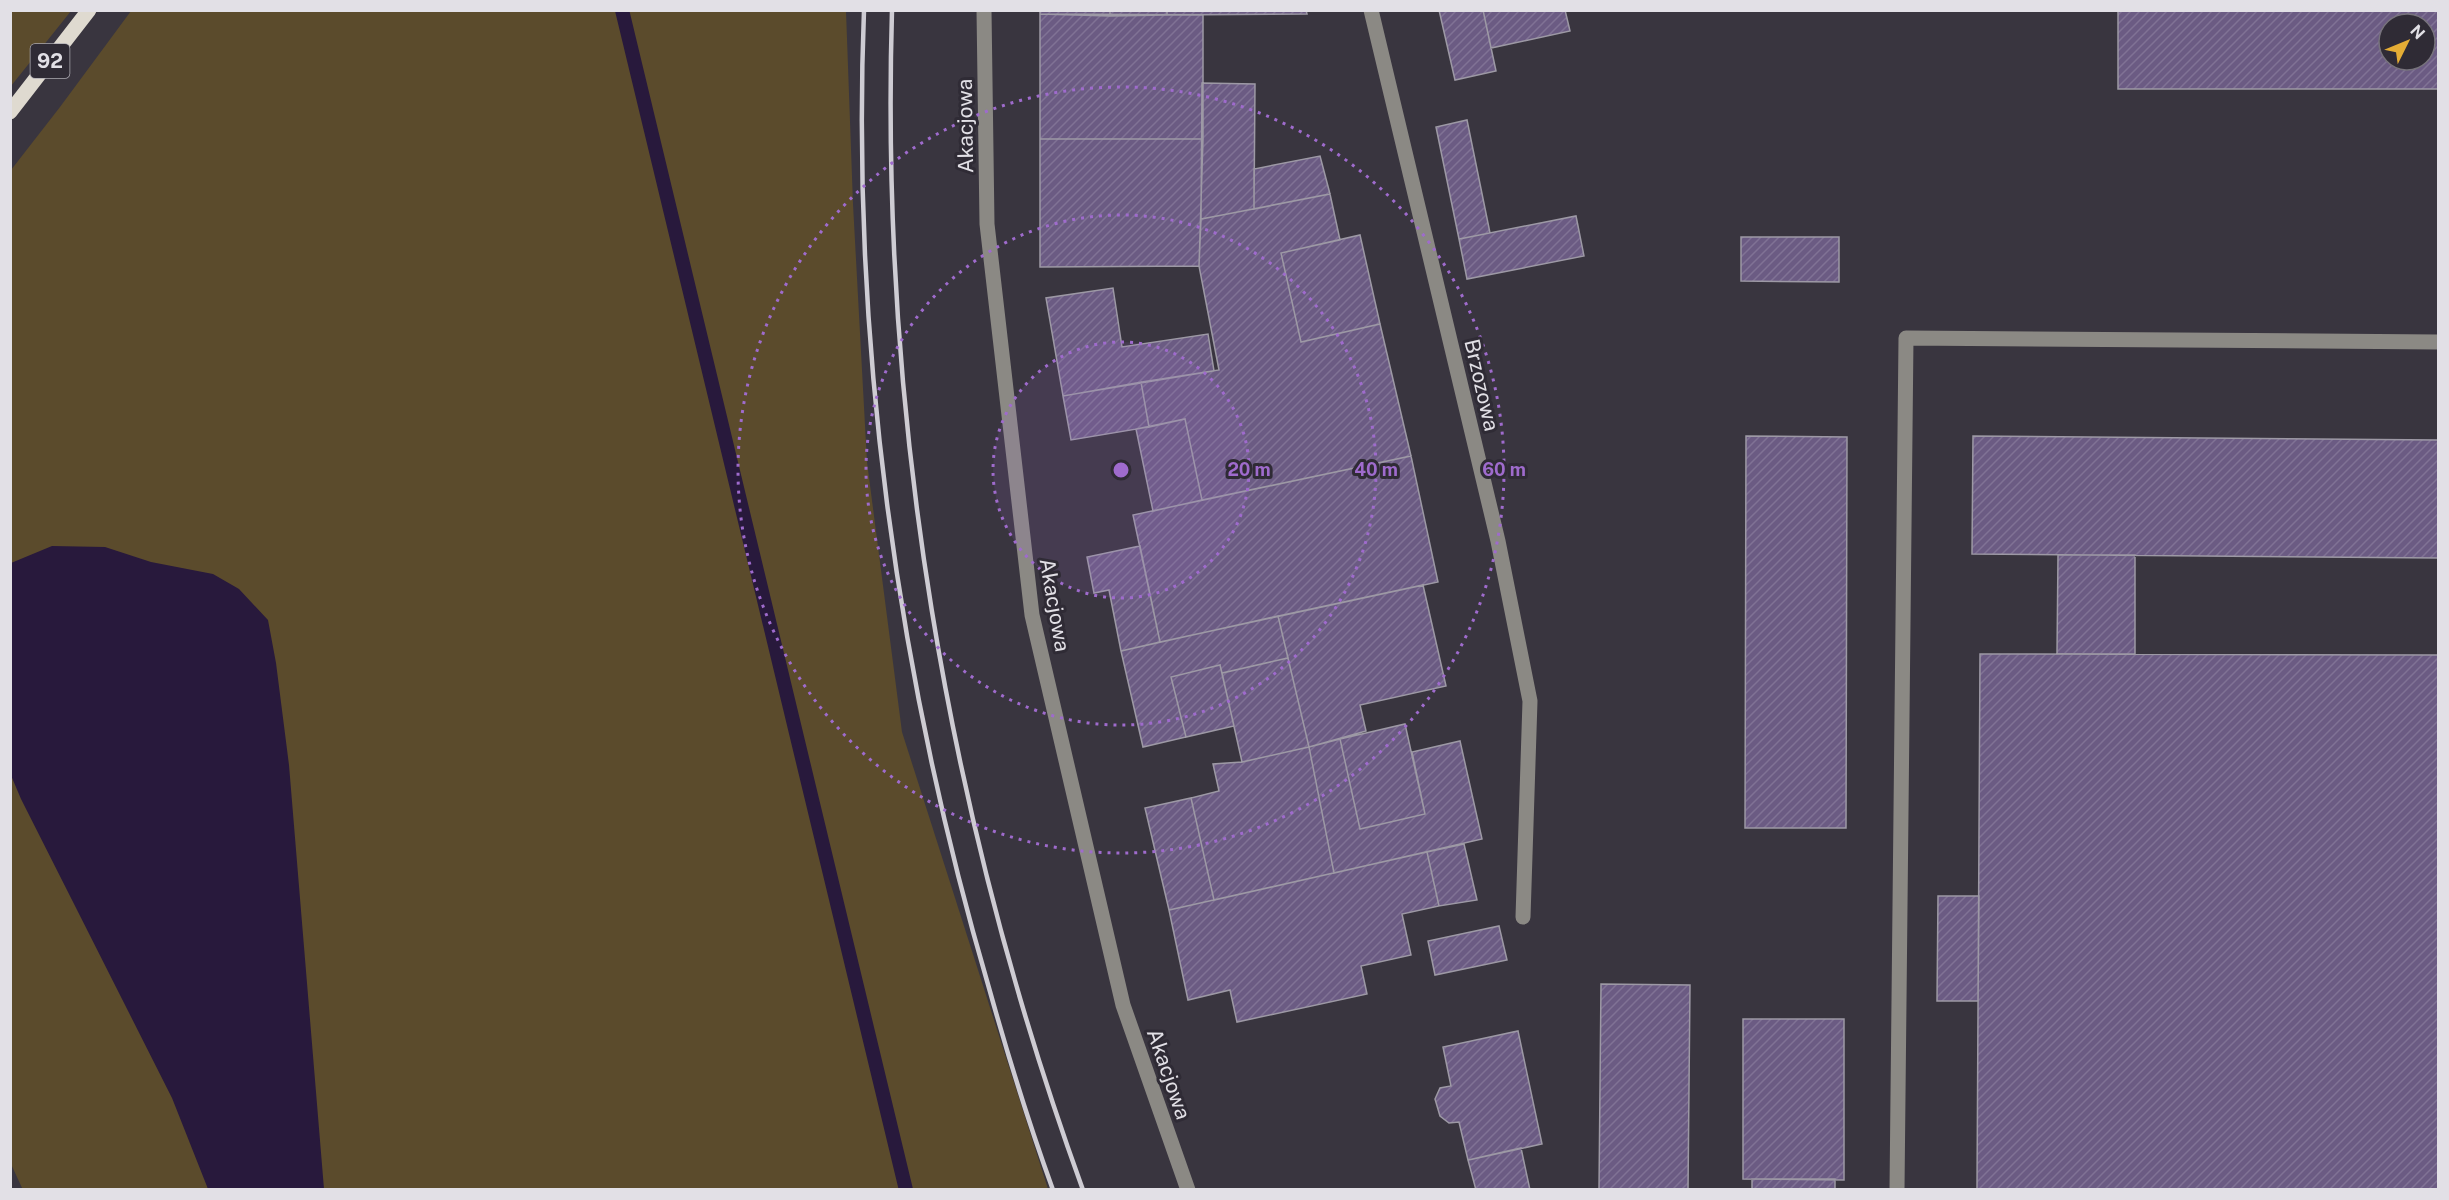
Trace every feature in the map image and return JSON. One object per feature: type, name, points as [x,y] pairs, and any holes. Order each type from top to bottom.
[{"type":"main road","name":"92","points":[[10,112],[89,10]]},
{"type":"street","name":"Akacjowa","points":[[984,10],[987,224],[1032,615],[1123,1005],[1188,1190]]},
{"type":"street","name":"Brzozowa","points":[[1371,10],[1498,541],[1530,701],[1523,918]]},
{"type":"street","points":[[1897,1190],[1906,338],[2439,342]]},
{"type":"shaded area","points":[[10,11],[71,11],[11,86]]},
{"type":"shaded area","points":[[131,11],[846,11],[853,204],[867,462],[902,732],[1048,1189],[23,1190],[11,1164],[11,170]]},
{"type":"shaded area","points":[[52,546],[105,547],[151,562],[213,574],[239,589],[268,620],[289,765],[324,1189],[208,1189],[172,1098],[10,773],[11,563]]},
{"type":"building","points":[[1040,10],[1110,10],[1110,16],[1040,14]]},
{"type":"building","points":[[1110,10],[1167,10],[1167,15],[1110,16]]},
{"type":"building","points":[[1167,10],[1306,10],[1307,14],[1167,15]]},
{"type":"building","points":[[1439,10],[1483,10],[1496,71],[1455,80]]},
{"type":"building","points":[[1483,10],[1565,10],[1570,31],[1491,48]]},
{"type":"building","points":[[2118,10],[2438,10],[2438,89],[2118,89]]},
{"type":"building","points":[[1040,14],[1203,15],[1203,139],[1040,139]]},
{"type":"building","points":[[1202,83],[1255,84],[1254,209],[1201,219]]},
{"type":"building","points":[[1467,120],[1490,233],[1459,239],[1436,127]]},
{"type":"building","points":[[1040,139],[1203,139],[1199,266],[1040,267]]},
{"type":"building","points":[[1320,156],[1330,194],[1254,209],[1254,169]]},
{"type":"building","points":[[1330,194],[1340,240],[1281,253],[1301,342],[1380,324],[1411,456],[1202,500],[1185,419],[1149,427],[1141,382],[1219,370],[1199,266],[1201,219]]},
{"type":"building","points":[[1576,216],[1584,256],[1467,279],[1459,239]]},
{"type":"building","points":[[1360,235],[1380,324],[1301,342],[1281,253]]},
{"type":"building","points":[[1741,237],[1839,237],[1839,282],[1741,281]]},
{"type":"building","points":[[1113,288],[1122,347],[1208,334],[1214,371],[1063,396],[1046,298]]},
{"type":"building","points":[[1141,382],[1149,427],[1071,440],[1063,396]]},
{"type":"building","points":[[1185,419],[1202,500],[1153,511],[1136,429]]},
{"type":"building","points":[[1746,436],[1847,437],[1846,828],[1745,828]]},
{"type":"building","points":[[1973,436],[2438,440],[2438,558],[1972,554]]},
{"type":"building","points":[[1411,456],[1438,582],[1160,642],[1133,515]]},
{"type":"building","points":[[1140,546],[1160,642],[1121,651],[1109,590],[1094,593],[1087,557]]},
{"type":"building","points":[[2058,555],[2135,555],[2135,654],[2057,654]]},
{"type":"building","points":[[1423,585],[1446,686],[1360,705],[1366,731],[1309,747],[1278,616]]},
{"type":"building","points":[[1278,616],[1288,658],[1222,673],[1220,665],[1171,677],[1186,737],[1143,747],[1121,651]]},
{"type":"building","points":[[1980,654],[2438,655],[2438,1190],[1977,1190]]},
{"type":"building","points":[[1288,658],[1309,747],[1242,762],[1222,673]]},
{"type":"building","points":[[1220,665],[1234,726],[1186,737],[1171,677]]},
{"type":"building","points":[[1405,724],[1425,814],[1360,829],[1340,739]]},
{"type":"building","points":[[1340,739],[1360,829],[1425,814],[1412,752],[1460,741],[1482,839],[1334,873],[1309,747]]},
{"type":"building","points":[[1309,747],[1334,873],[1214,900],[1191,798],[1219,791],[1213,764],[1242,762]]},
{"type":"building","points":[[1191,798],[1214,900],[1169,910],[1145,808]]},
{"type":"building","points":[[1464,844],[1477,900],[1439,906],[1427,852]]},
{"type":"building","points":[[1427,852],[1439,906],[1402,914],[1411,955],[1361,966],[1367,994],[1237,1022],[1230,990],[1188,1000],[1169,910]]},
{"type":"building","points":[[1938,896],[1979,896],[1978,1001],[1937,1001]]},
{"type":"building","points":[[1499,926],[1507,960],[1435,975],[1428,941]]},
{"type":"building","points":[[1601,984],[1690,985],[1688,1190],[1599,1190]]},
{"type":"building","points":[[1743,1019],[1844,1019],[1844,1180],[1743,1179]]},
{"type":"building","points":[[1518,1031],[1542,1144],[1468,1160],[1459,1122],[1449,1123],[1440,1116],[1435,1099],[1440,1088],[1451,1086],[1443,1047]]},
{"type":"building","points":[[1521,1148],[1530,1190],[1476,1190],[1468,1160]]},
{"type":"building","points":[[1752,1179],[1835,1179],[1835,1190],[1752,1190]]},
{"type":"waterway","points":[[622,10],[906,1190]]},
{"type":"railway","points":[[864,10],[862,133],[865,257],[874,381],[887,504],[906,627],[929,749],[957,870],[1011,1064],[1053,1190]]},
{"type":"railway","points":[[892,10],[891,161],[898,311],[911,461],[932,609],[959,757],[994,903],[1035,1048],[1083,1190]]}]
